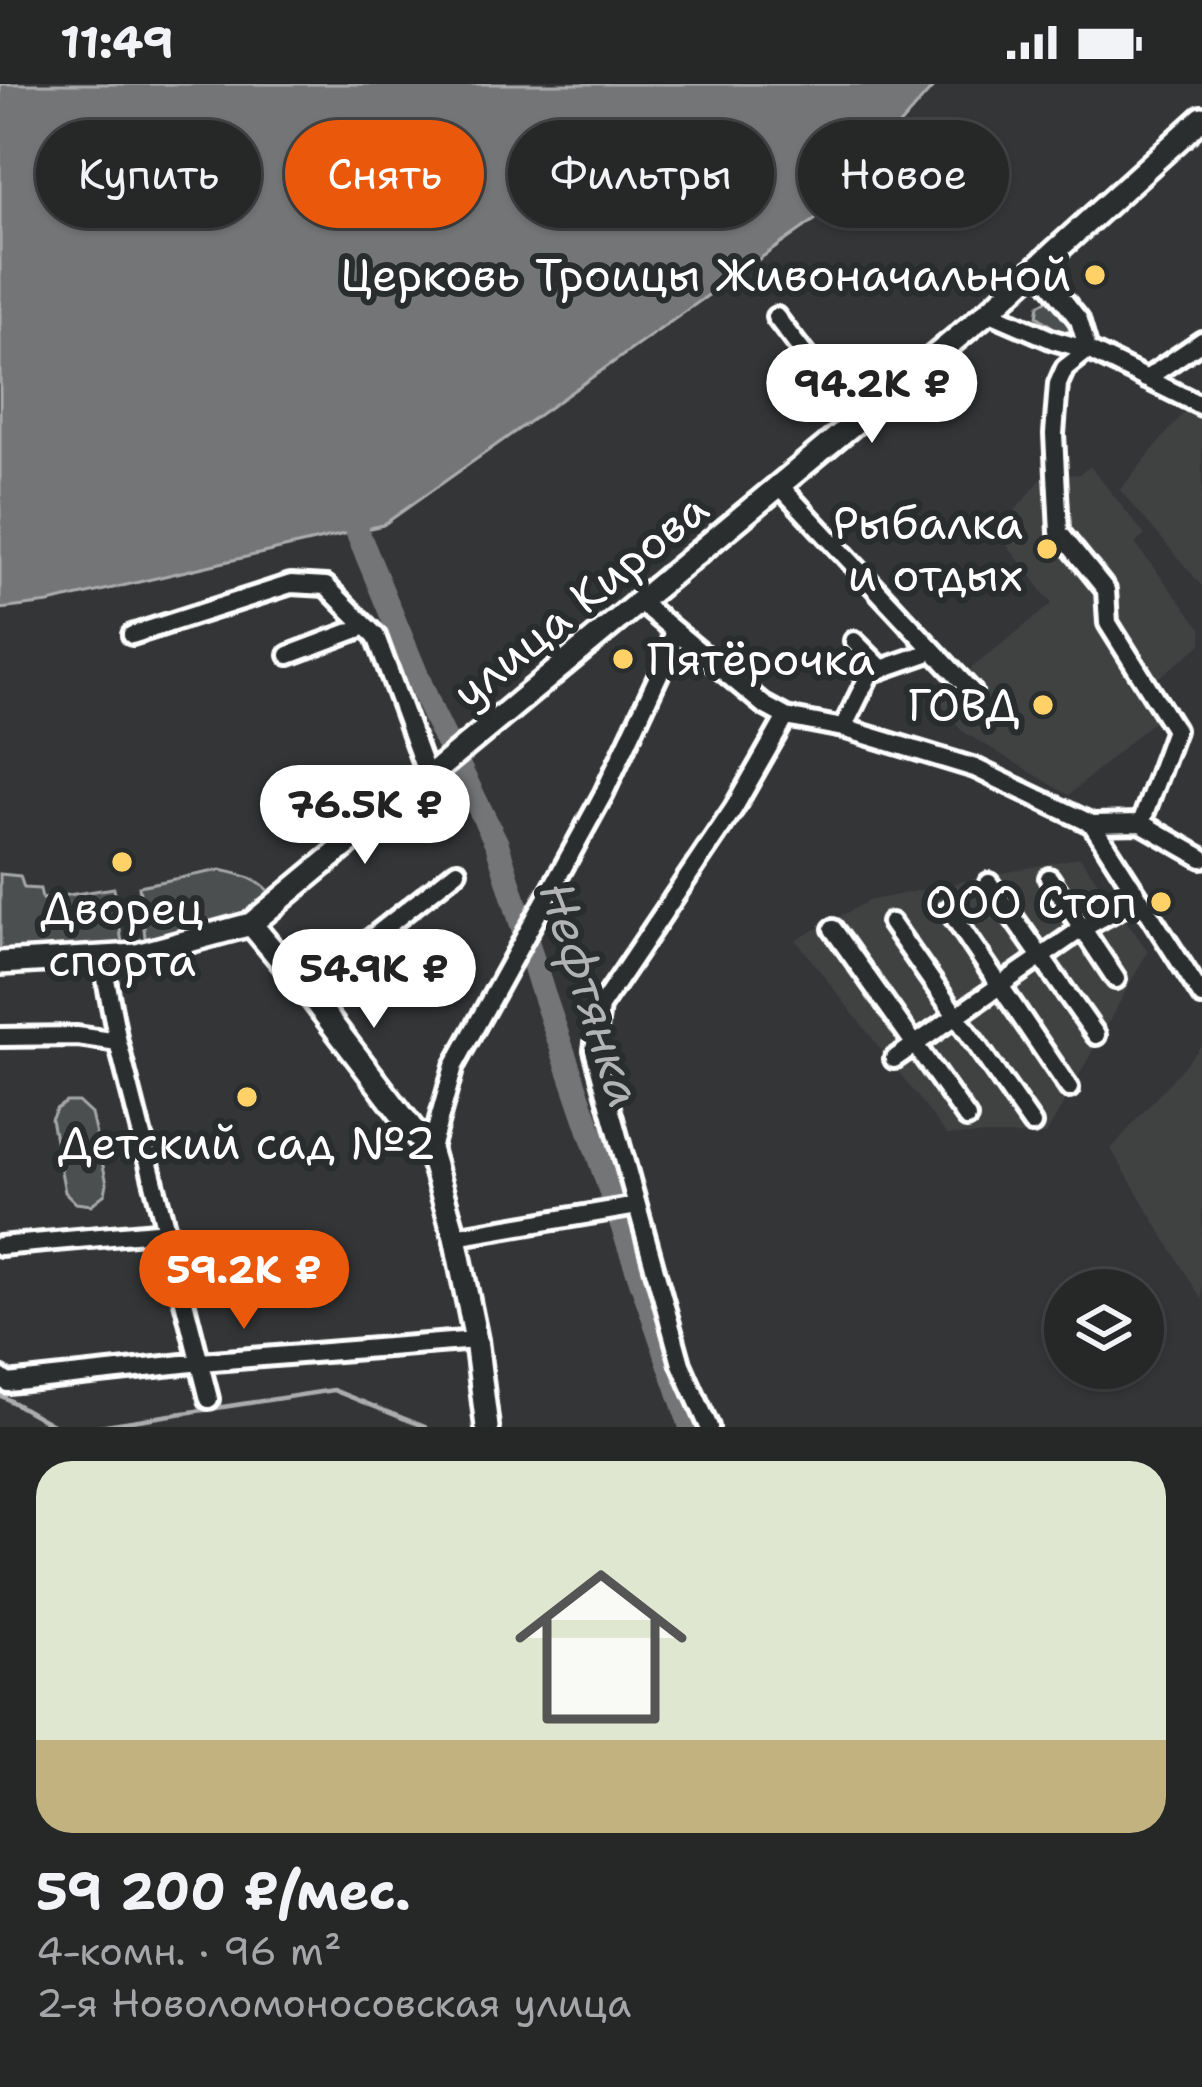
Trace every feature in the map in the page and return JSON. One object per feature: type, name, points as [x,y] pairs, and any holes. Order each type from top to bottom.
[{"type":"main road","name":"улица Кирова","points":[[0,963],[137,955],[250,924],[988,313],[1202,118]]},
{"type":"main road","points":[[250,924],[430,1152],[476,1340],[487,1427]]},
{"type":"street","points":[[1038,268],[1078,320],[1088,350]]},
{"type":"street","points":[[988,313],[1088,350],[1202,406]]},
{"type":"street","points":[[776,317],[856,422]]},
{"type":"street","points":[[1146,379],[1202,341]]},
{"type":"street","points":[[1088,350],[1065,368],[1058,384],[1054,434],[1059,532],[1106,590],[1108,623],[1175,730],[1141,823]]},
{"type":"street","points":[[781,487],[972,692]]},
{"type":"street","points":[[132,635],[291,584],[326,586],[376,636],[434,769]]},
{"type":"street","points":[[641,603],[786,717],[843,728],[975,767],[1092,824],[1141,823],[1202,858]]},
{"type":"street","points":[[289,655],[366,626]]},
{"type":"street","points":[[430,1152],[454,1066],[604,793],[670,653],[673,630]]},
{"type":"street","points":[[854,641],[882,669]]},
{"type":"street","points":[[843,728],[870,673],[933,651]]},
{"type":"street","points":[[709,1427],[681,1364],[594,1050],[601,1007],[734,808],[786,717]]},
{"type":"street","points":[[1092,824],[1202,995]]},
{"type":"street","points":[[306,990],[457,871]]},
{"type":"street","points":[[1048,878],[1117,979]]},
{"type":"street","points":[[989,883],[1096,1035]]},
{"type":"street","points":[[894,1059],[1080,930],[1138,898]]},
{"type":"street","points":[[949,910],[1070,1088]]},
{"type":"street","points":[[891,923],[1032,1124]]},
{"type":"street","points":[[833,929],[968,1118]]},
{"type":"street","points":[[102,958],[118,1042],[209,1399]]},
{"type":"street","points":[[0,1037],[77,1036],[118,1042]]},
{"type":"street","points":[[454,1237],[637,1206]]},
{"type":"street","points":[[0,1246],[167,1231]]},
{"type":"street","points":[[0,1377],[8,1383],[476,1340]]},
{"type":"shaded area","points":[[0,84],[936,84],[904,120],[798,120],[798,228],[803,228],[383,525],[49,603],[0,609]]},
{"type":"shaded area","points":[[1051,298],[1073,323],[1063,335],[1037,316],[1039,305]]},
{"type":"shaded area","points":[[1185,411],[1202,419],[1202,586],[1120,490]]},
{"type":"shaded area","points":[[1090,466],[1145,535],[1135,544],[1202,629],[1202,644],[1138,694],[1157,718],[1069,795],[962,731],[935,697],[1052,604],[997,532],[1044,476],[1080,474]]},
{"type":"shaded area","points":[[1080,857],[1148,951],[1046,1135],[947,1135],[796,940],[868,901]]},
{"type":"shaded area","points":[[220,870],[250,878],[274,897],[253,912],[147,954],[139,886]]},
{"type":"shaded area","points":[[0,874],[20,876],[24,888],[40,889],[42,899],[114,888],[124,957],[0,963]]},
{"type":"shaded area","points":[[1202,1045],[1202,1300],[1111,1149]]},
{"type":"shaded area","points":[[66,1102],[78,1102],[91,1114],[107,1183],[105,1194],[91,1205],[76,1203],[65,1192],[51,1119]]},
{"type":"waterway","name":"Нефтянка","points":[[357,531],[433,714],[497,844],[691,1427]]},
{"type":"waterway","points":[[93,1427],[333,1390],[425,1427]]},
{"type":"waterway","points":[[0,1395],[56,1427]]},
{"type":"place","name":"Церковь Троицы Живоначальной","points":[[1095,275]]},
{"type":"place","name":"Рыбалка и отдых","points":[[1047,549]]},
{"type":"place","name":"Пятёрочка","points":[[623,659]]},
{"type":"place","name":"ГОВД","points":[[1043,705]]},
{"type":"place","name":"Дворец спорта","points":[[122,862]]},
{"type":"place","name":"ООО Стоп","points":[[1161,902]]},
{"type":"place","name":"Детский сад №2","points":[[247,1097]]}]
